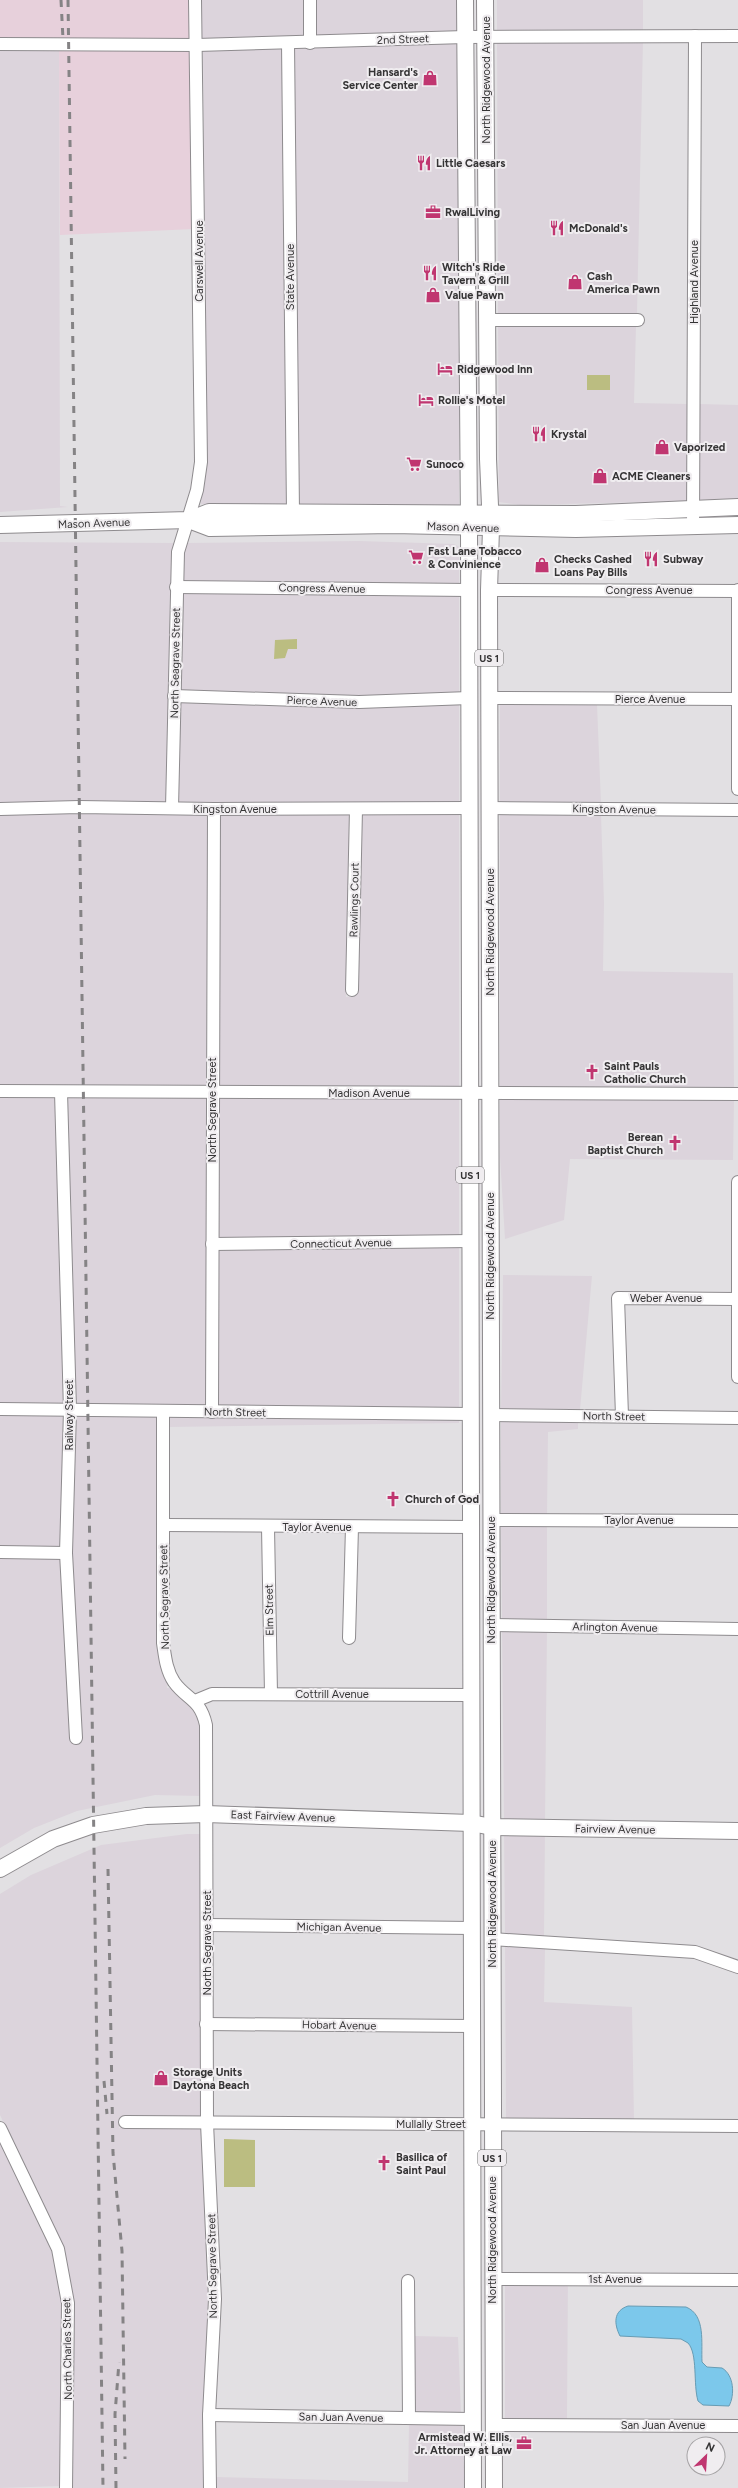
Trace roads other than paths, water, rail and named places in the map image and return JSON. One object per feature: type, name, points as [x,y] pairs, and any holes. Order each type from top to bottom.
[{"type":"main road","name":"North Ridgewood Avenue","points":[[465,0],[469,520],[470,1414],[472,1527],[472,2419],[474,2488]]},
{"type":"main road","name":"North Ridgewood Avenue","points":[[485,0],[490,521],[489,808],[492,2279],[494,2488]]},
{"type":"main road","name":"Mason Avenue","points":[[490,521],[576,514],[738,507]]},
{"type":"main road","name":"Mason Avenue","points":[[0,525],[189,520],[209,512],[293,512],[693,528],[738,525]]},
{"type":"main road","name":"Mason Avenue","points":[[189,520],[210,528],[393,525],[469,520]]},
{"type":"main road","points":[[471,1602],[480,1617],[491,1625]]},
{"type":"main road","name":"East Fairview Avenue","points":[[0,1869],[53,1839],[76,1830],[146,1816],[206,1814],[471,1823],[492,1828]]},
{"type":"main road","name":"Fairview Avenue","points":[[492,1828],[738,1831]]},
{"type":"street","name":"Carswell Avenue","points":[[189,520],[201,462],[197,45],[195,0]]},
{"type":"street","points":[[310,0],[310,43]]},
{"type":"street","name":"Highland Avenue","points":[[693,528],[695,36]]},
{"type":"street","name":"2nd Street","points":[[0,44],[197,45],[310,43],[465,37],[738,36]]},
{"type":"street","name":"State Avenue","points":[[288,43],[293,512]]},
{"type":"street","points":[[487,320],[638,320]]},
{"type":"street","name":"North Seagrave Street","points":[[172,808],[178,552],[189,520]]},
{"type":"street","name":"Congress Avenue","points":[[176,587],[468,590]]},
{"type":"street","name":"Congress Avenue","points":[[489,590],[738,591]]},
{"type":"street","points":[[738,591],[738,789]]},
{"type":"street","name":"Pierce Avenue","points":[[174,696],[359,702],[469,698]]},
{"type":"street","name":"Pierce Avenue","points":[[489,698],[738,699]]},
{"type":"street","name":"Kingston Avenue","points":[[0,809],[79,807],[214,809],[469,808]]},
{"type":"street","name":"Kingston Avenue","points":[[489,808],[738,810]]},
{"type":"street","name":"North Segrave Street","points":[[212,1412],[214,809]]},
{"type":"street","name":"Rawlings Court","points":[[352,990],[356,809]]},
{"type":"street","name":"Madison Avenue","points":[[0,1091],[738,1094]]},
{"type":"street","name":"Railway Street","points":[[61,1092],[70,1410],[66,1553],[76,1738]]},
{"type":"street","points":[[738,1182],[736,1299],[738,1377]]},
{"type":"street","name":"Connecticut Avenue","points":[[212,1244],[471,1241]]},
{"type":"street","name":"Weber Avenue","points":[[622,1416],[618,1298],[736,1299]]},
{"type":"street","name":"North Street","points":[[0,1409],[470,1414]]},
{"type":"street","name":"North Segrave Street","points":[[163,1411],[163,1643],[166,1665],[174,1682],[195,1701],[203,1713],[206,1725],[207,2122],[215,2299],[209,2415],[210,2488]]},
{"type":"street","name":"North Street","points":[[491,1415],[738,1418]]},
{"type":"street","name":"Taylor Avenue","points":[[491,1520],[738,1521]]},
{"type":"street","name":"Taylor Avenue","points":[[163,1525],[472,1527]]},
{"type":"street","name":"Elm Street","points":[[268,1526],[271,1694]]},
{"type":"street","points":[[349,1638],[352,1527]]},
{"type":"street","points":[[0,1552],[66,1553]]},
{"type":"street","name":"Arlington Avenue","points":[[491,1625],[738,1629]]},
{"type":"street","name":"Cottrill Avenue","points":[[195,1701],[212,1694],[471,1695]]},
{"type":"street","name":"Michigan Avenue","points":[[207,1925],[472,1928]]},
{"type":"street","points":[[492,1939],[695,1952],[738,1968]]},
{"type":"street","name":"Hobart Avenue","points":[[206,2024],[472,2026]]},
{"type":"street","name":"Mullally Street","points":[[125,2122],[738,2126]]},
{"type":"street","name":"North Charles Street","points":[[0,2128],[58,2249],[68,2303],[66,2488]]},
{"type":"street","name":"1st Avenue","points":[[492,2279],[738,2280]]},
{"type":"street","points":[[408,2281],[409,2418]]},
{"type":"street","name":"San Juan Avenue","points":[[209,2415],[472,2419]]},
{"type":"street","name":"San Juan Avenue","points":[[493,2425],[738,2426]]},
{"type":"water","points":[[628,2306],[686,2307],[692,2311],[697,2316],[700,2323],[702,2338],[702,2362],[707,2367],[722,2368],[729,2375],[731,2380],[733,2391],[729,2406],[703,2405],[698,2401],[693,2354],[688,2343],[681,2339],[620,2336],[616,2318],[623,2308]]},
{"type":"railway","points":[[61,0],[63,39]]},
{"type":"railway","points":[[68,0],[103,2488]]},
{"type":"railway","points":[[108,1869],[113,2153],[122,2251],[125,2459]]},
{"type":"railway","points":[[104,2081],[107,2114]]},
{"type":"railway","points":[[116,2488],[115,2414],[119,2362]]},
{"type":"place","name":"Hansard's Service Center","points":[[430,78]]},
{"type":"place","name":"Little Caesars","points":[[424,163]]},
{"type":"place","name":"RwalLiving","points":[[433,212]]},
{"type":"place","name":"McDonald's","points":[[557,228]]},
{"type":"place","name":"Witch's Ride Tavern & Grill","points":[[430,273]]},
{"type":"place","name":"Cash America Pawn","points":[[575,282]]},
{"type":"place","name":"Value Pawn","points":[[433,295]]},
{"type":"place","name":"Ridgewood Inn","points":[[445,369]]},
{"type":"place","name":"Rollie's Motel","points":[[426,400]]},
{"type":"place","name":"Krystal","points":[[539,434]]},
{"type":"place","name":"Vaporized","points":[[662,447]]},
{"type":"place","name":"Sunoco","points":[[414,464]]},
{"type":"place","name":"ACME Cleaners","points":[[600,476]]},
{"type":"place","name":"Fast Lane Tobacco & Convinience","points":[[416,557]]},
{"type":"place","name":"Subway","points":[[651,559]]},
{"type":"place","name":"Checks Cashed Loans Pay Bills","points":[[542,565]]},
{"type":"place","name":"Saint Pauls Catholic Church","points":[[592,1072]]},
{"type":"place","name":"Berean Baptist Church","points":[[675,1143]]},
{"type":"place","name":"Church of God","points":[[393,1499]]},
{"type":"place","name":"Storage Units Daytona Beach","points":[[161,2078]]},
{"type":"place","name":"Basilica of Saint Paul","points":[[384,2163]]},
{"type":"place","name":"Armistead W. Ellis, Jr. Attorney at Law","points":[[524,2443]]}]
